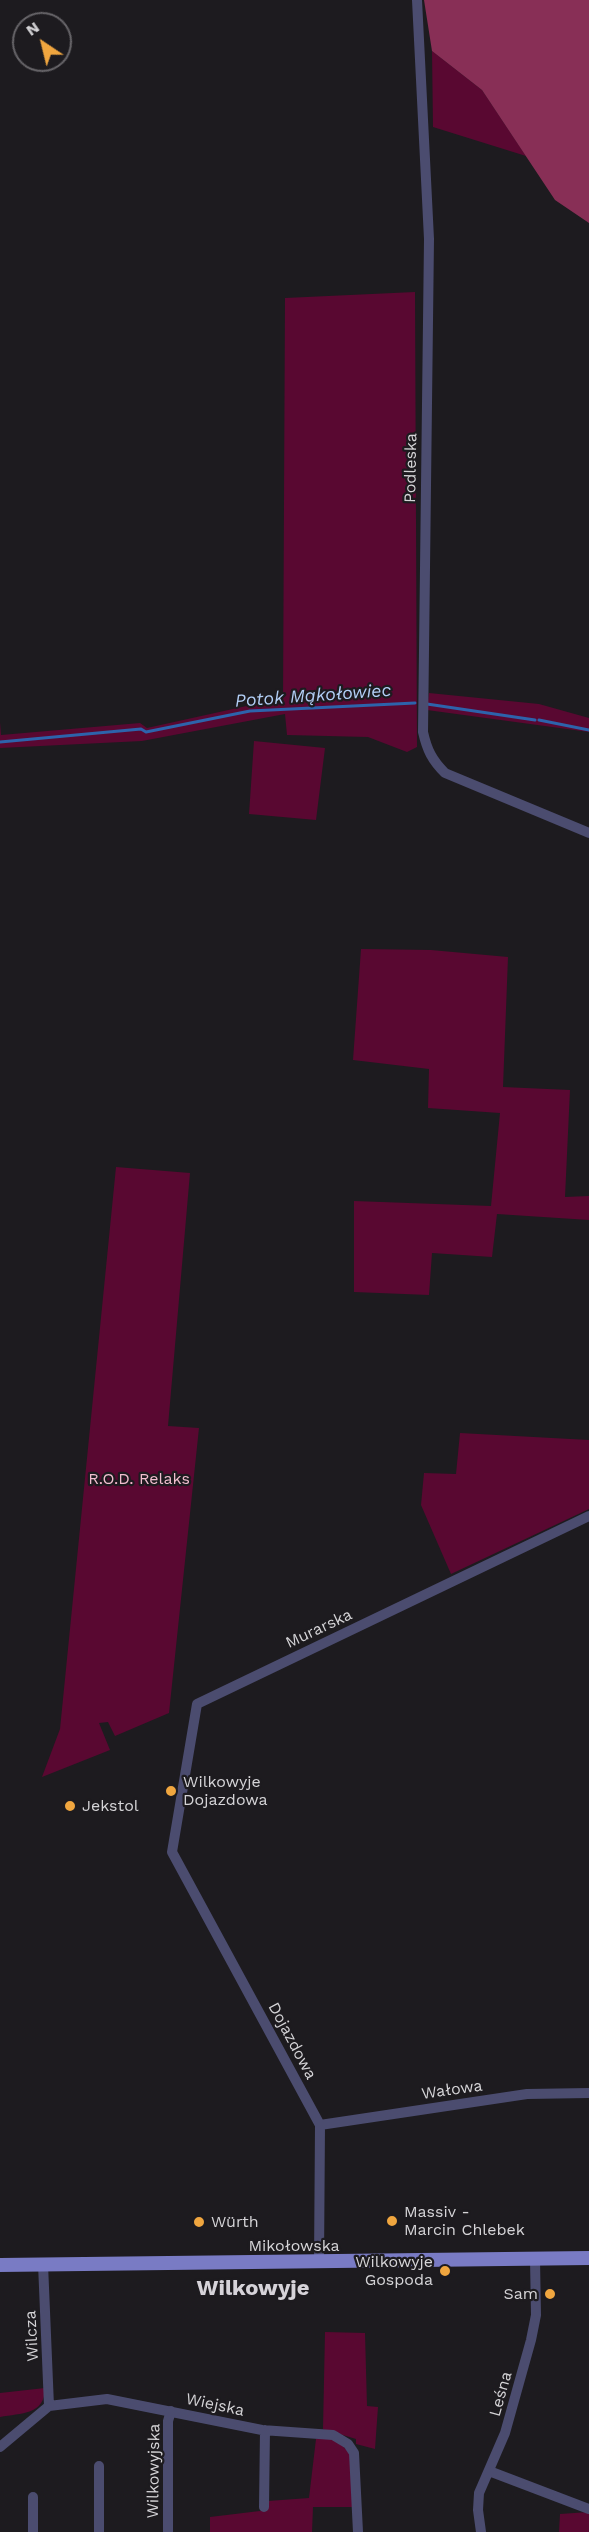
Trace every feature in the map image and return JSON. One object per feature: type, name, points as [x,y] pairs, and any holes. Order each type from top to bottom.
[{"type":"main road","name":"Mikołowska","points":[[0,2265],[589,2258]]},
{"type":"street","name":"Podleska","points":[[417,0],[429,239],[423,732],[432,761],[445,772],[589,833]]},
{"type":"street","name":"Murarska","points":[[172,1851],[197,1704],[589,1516]]},
{"type":"street","name":"Dojazdowa","points":[[172,1851],[320,2125],[319,2262]]},
{"type":"street","name":"Wałowa","points":[[320,2125],[527,2094],[589,2093]]},
{"type":"street","name":"Leśna","points":[[482,2532],[478,2510],[479,2493],[509,2422],[536,2315],[535,2259]]},
{"type":"street","name":"Wilcza","points":[[43,2264],[49,2406]]},
{"type":"street","name":"Wiejska","points":[[49,2406],[107,2399],[265,2430],[333,2434],[348,2444],[354,2453],[358,2532]]},
{"type":"street","points":[[0,2447],[49,2406]]},
{"type":"street","name":"Wilkowyjska","points":[[168,2532],[168,2421],[171,2411]]},
{"type":"street","points":[[264,2507],[265,2430]]},
{"type":"street","points":[[99,2466],[99,2532]]},
{"type":"street","points":[[489,2471],[589,2509]]},
{"type":"street","points":[[33,2497],[33,2532]]},
{"type":"green space","points":[[432,51],[482,90],[526,156],[433,127]]},
{"type":"green space","points":[[415,292],[417,747],[407,752],[368,737],[287,735],[285,714],[142,741],[0,748],[0,722],[1,735],[140,723],[147,728],[251,705],[283,703],[285,298]]},
{"type":"green space","points":[[429,693],[539,704],[589,718],[589,732],[427,710]]},
{"type":"green space","points":[[254,741],[325,748],[316,820],[249,814]]},
{"type":"green space","points":[[361,949],[431,950],[508,957],[503,1087],[570,1090],[565,1197],[589,1196],[589,1220],[497,1214],[492,1257],[432,1253],[429,1295],[354,1292],[354,1201],[491,1206],[500,1113],[428,1108],[429,1069],[353,1060]]},
{"type":"green space","name":"R.O.D. Relaks","points":[[116,1167],[190,1173],[168,1426],[199,1428],[169,1713],[115,1736],[108,1722],[99,1723],[110,1750],[42,1777],[60,1729]]},
{"type":"green space","points":[[460,1433],[589,1440],[589,1509],[451,1574],[421,1505],[424,1473],[456,1474]]},
{"type":"green space","points":[[325,2332],[365,2333],[367,2406],[378,2407],[375,2449],[356,2444],[356,2439],[323,2429]]},
{"type":"green space","points":[[45,2388],[44,2397],[36,2408],[0,2417],[0,2393]]},
{"type":"green space","points":[[334,2438],[351,2454],[353,2507],[313,2507],[312,2532],[210,2532],[210,2517],[268,2510],[268,2501],[309,2498],[316,2439]]},
{"type":"green space","points":[[589,2512],[589,2532],[559,2532],[560,2514]]},
{"type":"shaded area","points":[[424,0],[589,0],[589,223],[555,200],[482,90],[432,51]]},
{"type":"waterway","name":"Potok Mąkołowiec","points":[[0,742],[141,729],[146,732],[250,711],[415,703]]},
{"type":"waterway","name":"Potok Mąkołowiec","points":[[427,704],[535,720]]},
{"type":"waterway","name":"Potok Mąkołowiec","points":[[539,720],[589,730]]},
{"type":"place","name":"Wilkowyje Dojazdowa","points":[[171,1791]]},
{"type":"place","name":"Jekstol","points":[[70,1806]]},
{"type":"place","name":"Massiv - Marcin Chlebek","points":[[392,2221]]},
{"type":"place","name":"Würth","points":[[199,2222]]},
{"type":"place","name":"Wilkowyje Gospoda","points":[[445,2271]]},
{"type":"place","name":"Sam","points":[[550,2294]]},
{"type":"district","name":"Wilkowyje","points":[[253,2289]]}]
